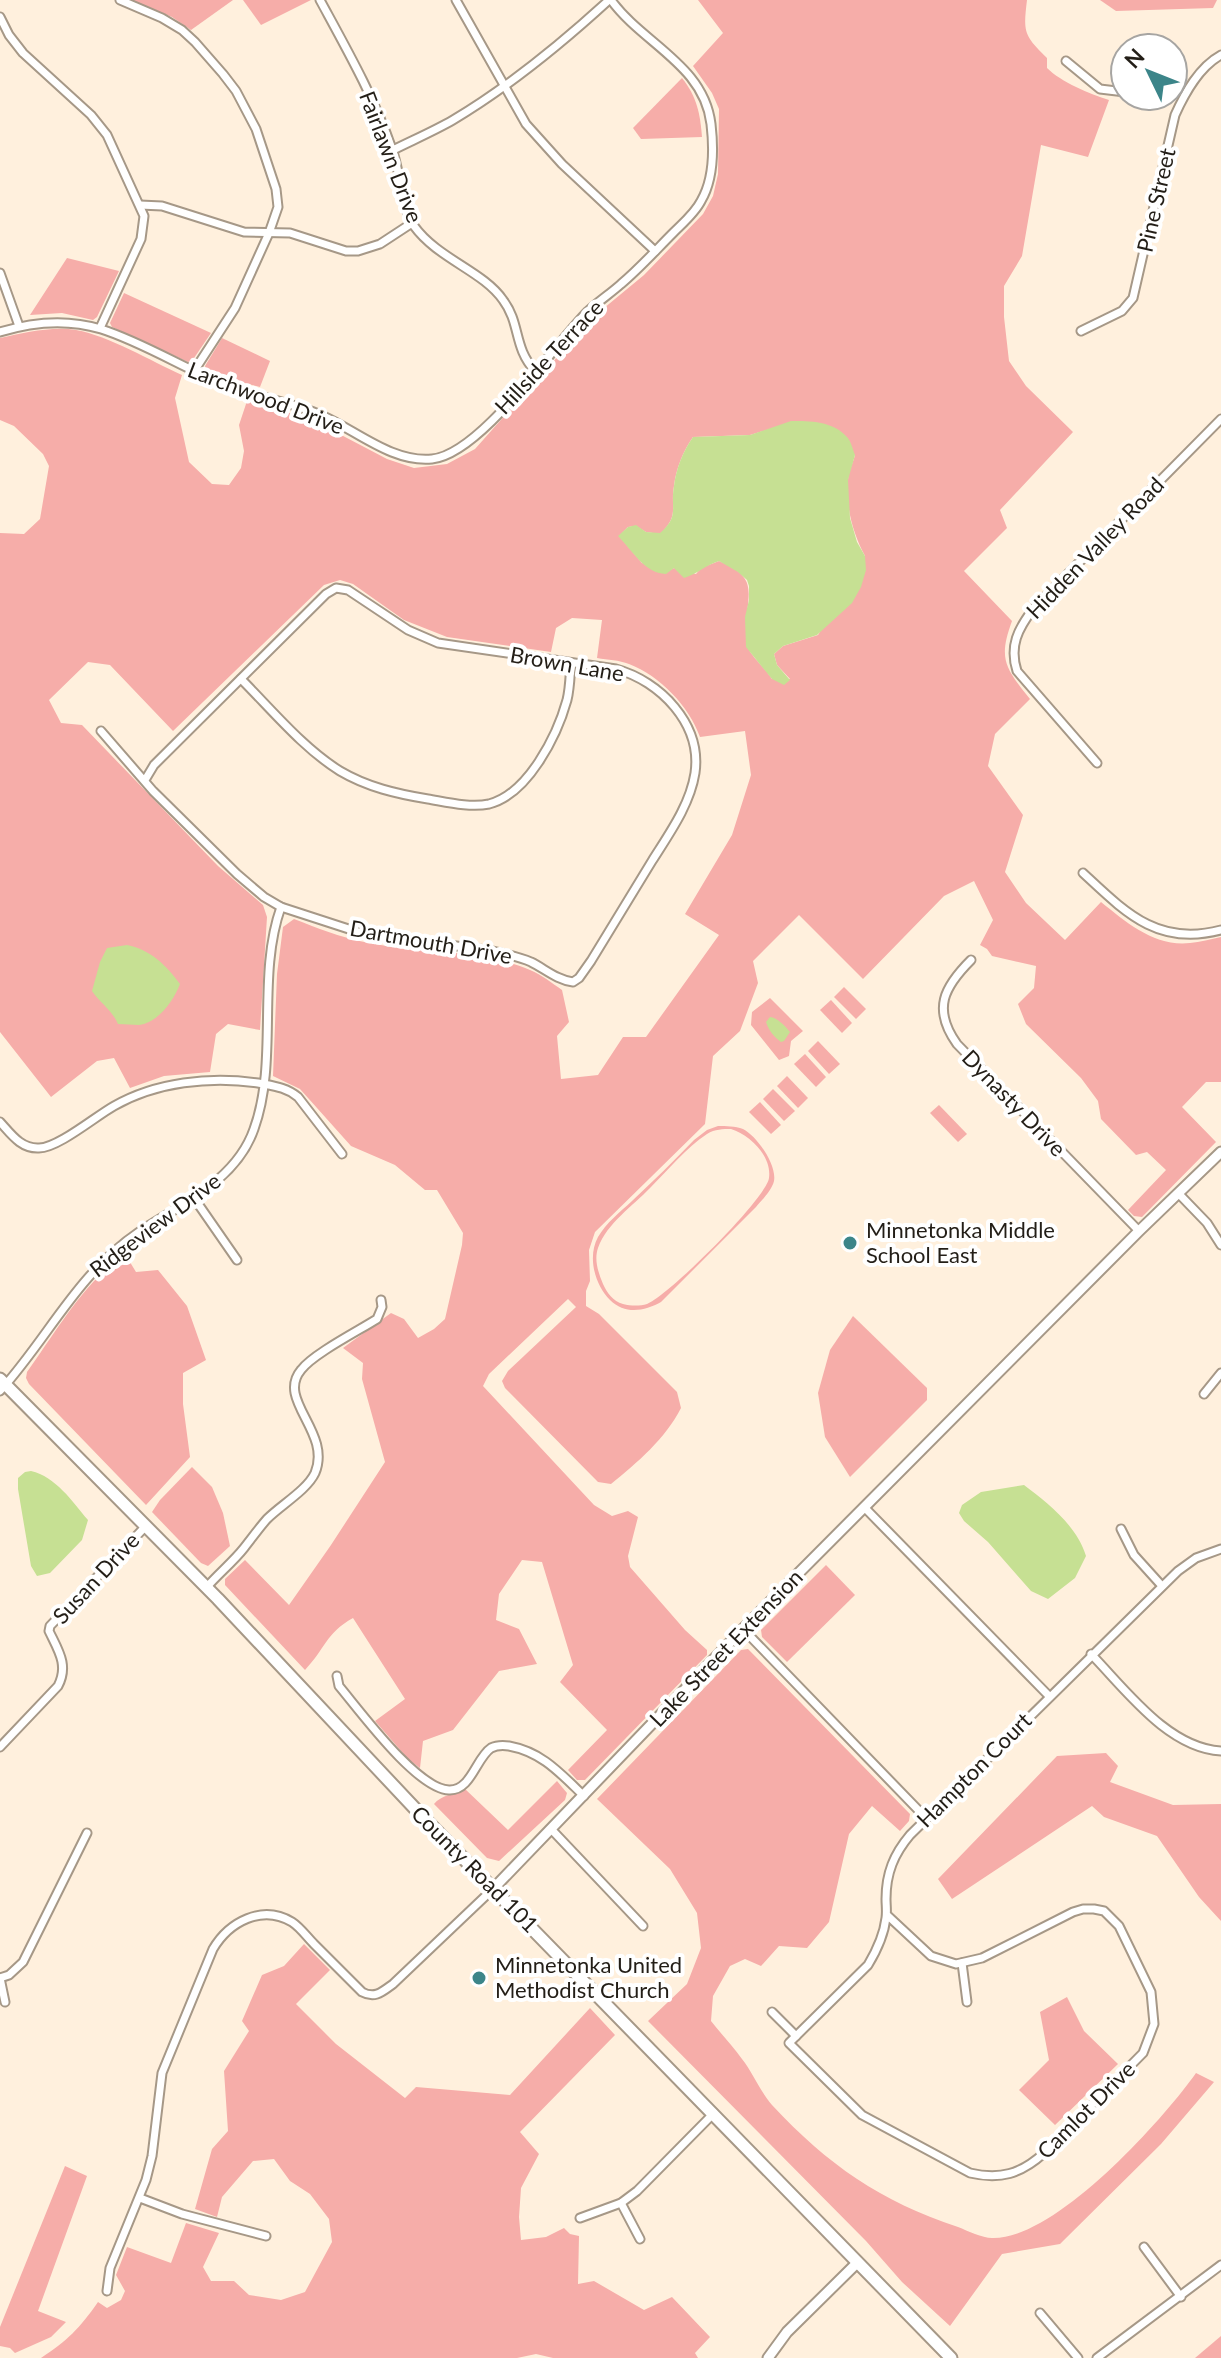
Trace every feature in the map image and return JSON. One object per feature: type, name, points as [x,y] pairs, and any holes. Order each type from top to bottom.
[{"type":"main road","name":"County Road 101","points":[[2,1385],[206,1588],[366,1757],[951,2358]]},
{"type":"street","points":[[120,0],[182,30],[236,91],[256,129],[276,189],[278,207],[269,233],[235,308],[194,371]]},
{"type":"street","name":"Fairlawn Drive","points":[[320,0],[368,91],[393,150],[412,223],[436,249],[498,293],[514,319],[521,353],[535,371]]},
{"type":"street","points":[[456,0],[526,124],[544,146],[655,251]]},
{"type":"street","points":[[393,150],[452,121],[545,56],[610,0]]},
{"type":"street","name":"Hillside Terrace","points":[[439,458],[458,450],[495,417],[589,310],[621,285],[700,205],[708,187],[713,150],[709,113],[700,89],[683,67],[628,20],[610,0]]},
{"type":"street","points":[[0,17],[23,53],[91,115],[107,135],[144,216],[141,239],[100,328]]},
{"type":"street","name":"Pine Street","points":[[1189,87],[1206,66],[1221,55]]},
{"type":"street","points":[[1066,61],[1100,89],[1109,90]]},
{"type":"street","name":"Pine Street","points":[[1081,331],[1122,311],[1133,298],[1176,112]]},
{"type":"street","points":[[140,205],[162,206],[244,232],[290,233],[332,248],[358,251],[380,244],[412,223]]},
{"type":"street","points":[[0,273],[19,326]]},
{"type":"street","name":"Larchwood Drive","points":[[0,332],[34,323],[100,328],[233,388],[320,414],[386,449],[403,455],[439,458]]},
{"type":"street","name":"Hidden Valley Road","points":[[1097,763],[1017,671],[1014,661],[1016,637],[1033,609],[1221,419]]},
{"type":"street","name":"Brown Lane","points":[[241,679],[326,594],[342,587],[408,630],[438,643],[629,672],[671,702],[685,722],[695,748],[695,774],[689,794],[676,822],[591,961],[573,982]]},
{"type":"street","points":[[145,780],[154,765],[241,679],[312,749],[340,771],[397,794],[490,804],[512,792],[534,769],[561,719],[568,697],[571,663]]},
{"type":"street","name":"Dartmouth Drive","points":[[101,731],[153,791],[237,874],[281,907],[361,933],[513,955],[573,982]]},
{"type":"street","points":[[1083,873],[1123,911],[1152,926],[1200,934],[1221,930]]},
{"type":"street","name":"Ridgeview Drive","points":[[2,1385],[86,1277],[138,1233],[194,1198],[224,1174],[243,1152],[255,1127],[263,1084],[273,941],[281,907]]},
{"type":"street","name":"Dynasty Drive","points":[[971,960],[945,992],[943,1013],[949,1033],[1139,1231]]},
{"type":"street","points":[[0,1122],[23,1145],[43,1148],[112,1107],[150,1090],[205,1080],[231,1080],[281,1087],[298,1097],[342,1154]]},
{"type":"street","name":"Lake Street Extension","points":[[140,2198],[152,2156],[162,2073],[220,1938],[252,1916],[279,1917],[297,1927],[362,1992],[373,1996],[380,1994],[552,1830],[743,1629],[1221,1152]]},
{"type":"street","points":[[1179,1194],[1207,1223],[1221,1245]]},
{"type":"street","points":[[194,1198],[237,1260]]},
{"type":"street","points":[[206,1588],[265,1521],[311,1480],[319,1459],[319,1448],[295,1396],[297,1376],[310,1361],[377,1319],[382,1307],[381,1300]]},
{"type":"street","points":[[1204,1394],[1221,1373]]},
{"type":"street","points":[[864,1507],[1049,1696]]},
{"type":"street","name":"Susan Drive","points":[[0,1747],[63,1677],[64,1666],[49,1631],[50,1626],[145,1527]]},
{"type":"street","points":[[1121,1529],[1134,1555],[1162,1586]]},
{"type":"street","name":"Hampton Court","points":[[796,2036],[868,1965],[877,1950],[887,1915],[886,1880],[898,1849],[1162,1586],[1196,1558],[1221,1549]]},
{"type":"street","points":[[743,1629],[926,1818]]},
{"type":"street","points":[[1091,1654],[1171,1734],[1199,1747],[1221,1751]]},
{"type":"street","points":[[337,1676],[339,1686],[406,1764],[426,1780],[446,1790],[459,1787],[493,1747],[501,1745],[523,1749],[547,1760],[584,1796]]},
{"type":"street","points":[[552,1830],[643,1926]]},
{"type":"street","points":[[5,2002],[0,1978],[9,1975],[23,1962],[87,1833]]},
{"type":"street","name":"Camlot Drive","points":[[796,2036],[789,2043],[862,2115],[970,2173],[1002,2176],[1018,2172],[1044,2153],[1143,2053],[1154,2024],[1151,1992],[1119,1926],[1104,1911],[1094,1909],[1073,1912],[982,1958],[962,1963]]},
{"type":"street","points":[[887,1915],[931,1956],[962,1963],[967,2002]]},
{"type":"street","points":[[772,2012],[796,2036]]},
{"type":"street","points":[[580,2218],[621,2203],[653,2177],[714,2113]]},
{"type":"street","points":[[107,2291],[110,2268],[140,2198],[182,2214],[266,2236]]},
{"type":"street","points":[[621,2203],[640,2239]]},
{"type":"street","points":[[1144,2247],[1181,2297]]},
{"type":"street","points":[[768,2358],[787,2332],[858,2262]]},
{"type":"street","points":[[1097,2358],[1221,2265]]},
{"type":"street","points":[[1040,2313],[1078,2358]]},
{"type":"shaded area","points":[[131,0],[233,0],[191,30],[172,17]]},
{"type":"shaded area","points":[[243,0],[311,0],[261,25]]},
{"type":"shaded area","points":[[698,0],[1027,0],[1027,33],[1047,58],[1047,68],[1068,83],[1109,100],[1088,157],[1041,145],[1022,256],[1004,286],[1009,361],[1026,386],[1073,432],[1000,510],[1007,528],[964,571],[1012,621],[1005,645],[1006,663],[1030,699],[995,734],[988,766],[1023,815],[1005,872],[1026,903],[1065,940],[1101,902],[1142,932],[1165,941],[1190,943],[1221,937],[1221,1082],[1206,1082],[1182,1107],[1216,1142],[1142,1217],[1134,1216],[1128,1210],[1166,1170],[1147,1152],[1136,1155],[1101,1119],[1098,1101],[1081,1078],[1026,1024],[1018,1004],[1034,988],[1036,966],[992,956],[980,945],[993,920],[974,881],[944,896],[863,979],[799,915],[753,961],[758,983],[740,1031],[713,1056],[705,1124],[595,1232],[589,1250],[590,1281],[586,1306],[599,1314],[677,1392],[681,1408],[675,1419],[650,1449],[621,1476],[611,1484],[598,1482],[505,1388],[502,1381],[508,1371],[576,1307],[568,1299],[489,1374],[483,1386],[594,1505],[612,1516],[628,1511],[638,1517],[628,1556],[630,1567],[685,1630],[707,1650],[707,1655],[585,1780],[577,1780],[568,1770],[607,1730],[560,1682],[573,1665],[542,1562],[522,1560],[499,1594],[496,1620],[519,1629],[537,1664],[499,1671],[453,1730],[423,1741],[420,1768],[408,1759],[375,1721],[405,1699],[353,1618],[331,1636],[305,1670],[225,1585],[225,1579],[245,1560],[289,1605],[331,1545],[385,1462],[362,1379],[363,1363],[343,1348],[391,1313],[404,1319],[418,1338],[434,1329],[445,1319],[462,1245],[463,1233],[437,1190],[425,1190],[395,1165],[351,1146],[300,1089],[273,1076],[277,974],[283,927],[294,919],[364,942],[490,958],[534,972],[562,990],[569,1022],[557,1036],[561,1079],[598,1075],[623,1037],[646,1037],[719,935],[685,914],[732,835],[751,775],[745,731],[700,737],[681,703],[652,676],[629,664],[597,658],[602,620],[572,618],[556,628],[551,652],[447,637],[404,620],[353,584],[340,580],[324,585],[173,731],[110,665],[88,662],[49,700],[61,723],[82,725],[218,866],[263,905],[267,917],[260,1030],[228,1024],[216,1034],[210,1072],[164,1076],[130,1088],[114,1058],[97,1061],[51,1097],[0,1032],[0,533],[24,534],[40,519],[49,466],[43,454],[14,426],[0,420],[0,338],[48,329],[76,330],[116,343],[182,375],[175,398],[189,462],[212,484],[229,485],[241,468],[244,451],[239,425],[247,401],[326,427],[387,459],[414,468],[447,464],[475,449],[592,318],[644,275],[703,214],[713,196],[718,174],[719,109],[693,66],[723,33]],"holes":[[[770,429],[855,455],[848,477],[849,509],[865,556],[818,635],[783,646],[774,654],[777,665],[790,679],[772,679],[748,648],[748,589],[741,574],[719,561],[701,568],[696,574],[642,563],[619,536],[628,527],[636,526],[646,532],[660,534],[670,522],[678,467],[693,437],[750,435]]]},
{"type":"shaded area","points":[[1100,0],[1217,0],[1213,8],[1116,11]]},
{"type":"shaded area","points":[[682,78],[697,106],[702,137],[641,139],[633,128]]},
{"type":"shaded area","points":[[67,258],[119,271],[97,317],[93,320],[62,313],[30,315]]},
{"type":"shaded area","points":[[124,293],[211,333],[192,361],[188,362],[112,327],[110,323]]},
{"type":"shaded area","points":[[222,338],[270,361],[260,387],[206,370],[205,366]]},
{"type":"shaded area","points":[[791,421],[828,425],[850,441],[855,455],[848,480],[850,518],[865,556],[866,570],[852,603],[817,635],[783,646],[774,654],[777,665],[790,680],[784,685],[772,679],[746,647],[747,580],[719,561],[684,578],[674,568],[666,574],[658,573],[639,560],[618,536],[628,527],[636,525],[646,532],[660,533],[670,522],[678,467],[693,437],[750,435]]},
{"type":"shaded area","points":[[127,945],[157,959],[180,984],[164,1010],[153,1020],[139,1025],[118,1024],[92,991],[107,948]]},
{"type":"shaded area","points":[[844,987],[866,1009],[856,1019],[834,997]]},
{"type":"shaded area","points":[[770,998],[803,1031],[791,1041],[789,1056],[779,1060],[751,1025],[752,1012]]},
{"type":"shaded area","points":[[831,1000],[852,1023],[842,1033],[820,1010]]},
{"type":"shaded area","points":[[770,1017],[790,1032],[784,1041],[781,1042],[770,1031],[766,1022]]},
{"type":"shaded area","points":[[818,1041],[840,1064],[829,1074],[808,1051]]},
{"type":"shaded area","points":[[805,1054],[826,1077],[816,1087],[794,1064]]},
{"type":"shaded area","points":[[787,1076],[808,1098],[798,1108],[777,1086]]},
{"type":"shaded area","points":[[773,1089],[795,1111],[784,1121],[763,1099]]},
{"type":"shaded area","points":[[760,1102],[781,1125],[771,1134],[749,1112]]},
{"type":"shaded area","points":[[939,1105],[967,1134],[958,1142],[930,1113]]},
{"type":"shaded area","points":[[727,1126],[748,1133],[760,1144],[769,1159],[774,1174],[773,1184],[756,1207],[661,1302],[642,1309],[622,1308],[610,1300],[597,1279],[593,1253],[598,1237],[614,1218],[707,1130]],"holes":[[[719,1130],[738,1132],[752,1141],[767,1162],[769,1178],[764,1189],[715,1246],[658,1297],[641,1305],[616,1301],[605,1287],[597,1262],[602,1239],[621,1215],[699,1140]]]},
{"type":"shaded area","points":[[125,1254],[136,1272],[158,1270],[187,1306],[206,1360],[183,1373],[183,1404],[190,1457],[146,1505],[26,1378],[27,1372],[83,1294]]},
{"type":"shaded area","points":[[853,1316],[927,1388],[927,1400],[850,1477],[825,1437],[818,1393],[830,1350]]},
{"type":"shaded area","points":[[192,1467],[212,1487],[223,1513],[230,1546],[208,1566],[201,1563],[152,1512]]},
{"type":"shaded area","points":[[31,1471],[56,1484],[88,1520],[82,1540],[50,1573],[37,1576],[31,1566],[18,1489],[18,1478]]},
{"type":"shaded area","points":[[1024,1485],[1069,1525],[1086,1556],[1075,1578],[1048,1599],[1031,1591],[959,1513],[962,1505],[981,1492]]},
{"type":"shaded area","points":[[826,1565],[855,1595],[787,1662],[762,1637],[761,1630]]},
{"type":"shaded area","points":[[748,1649],[910,1814],[909,1821],[900,1831],[872,1806],[849,1834],[829,1922],[807,1948],[779,1946],[761,1966],[745,1959],[730,1966],[713,1996],[711,2021],[746,2064],[768,2100],[814,2146],[880,2193],[930,2217],[992,2238],[1017,2233],[1046,2220],[1075,2199],[1133,2147],[1196,2073],[1214,2082],[1161,2144],[1060,2244],[1002,2254],[950,2326],[902,2282],[866,2241],[648,2021],[687,1984],[701,1948],[697,1913],[670,1869],[597,1799],[741,1650]]},
{"type":"shaded area","points":[[1106,1753],[1118,1766],[1110,1782],[1173,1805],[1221,1804],[1221,1921],[1199,1897],[1157,1836],[1104,1817],[1092,1806],[952,1899],[938,1879],[1057,1756]]},
{"type":"shaded area","points":[[557,1781],[567,1793],[565,1800],[499,1861],[487,1858],[434,1804],[464,1788],[508,1830]]},
{"type":"shaded area","points":[[304,1944],[330,1970],[296,2004],[336,2044],[405,2098],[416,2087],[510,2095],[590,2008],[615,2035],[520,2132],[539,2154],[521,2188],[521,2240],[546,2237],[564,2228],[570,2234],[579,2236],[578,2284],[594,2281],[644,2310],[672,2297],[710,2337],[695,2353],[698,2358],[553,2358],[536,2354],[517,2358],[41,2358],[72,2333],[98,2302],[107,2308],[121,2300],[125,2291],[116,2275],[127,2247],[171,2263],[186,2223],[219,2233],[203,2267],[211,2281],[234,2281],[249,2295],[281,2300],[305,2292],[332,2242],[329,2219],[310,2194],[290,2181],[274,2159],[253,2161],[222,2197],[217,2217],[195,2209],[212,2149],[228,2131],[224,2071],[249,2031],[242,2021],[262,1975],[284,1966]]},
{"type":"shaded area","points":[[1067,1997],[1084,2031],[1118,2064],[1055,2125],[1019,2090],[1049,2060],[1040,2012]]},
{"type":"shaded area","points":[[65,2166],[87,2176],[38,2311],[66,2322],[51,2337],[15,2353],[10,2348],[0,2346],[0,2327]]},
{"type":"shaded area","points":[[1221,2336],[1221,2358],[1195,2358]]},
{"type":"place","name":"Minnetonka Middle School East","points":[[850,1243]]},
{"type":"place","name":"Minnetonka United Methodist Church","points":[[479,1978]]}]
